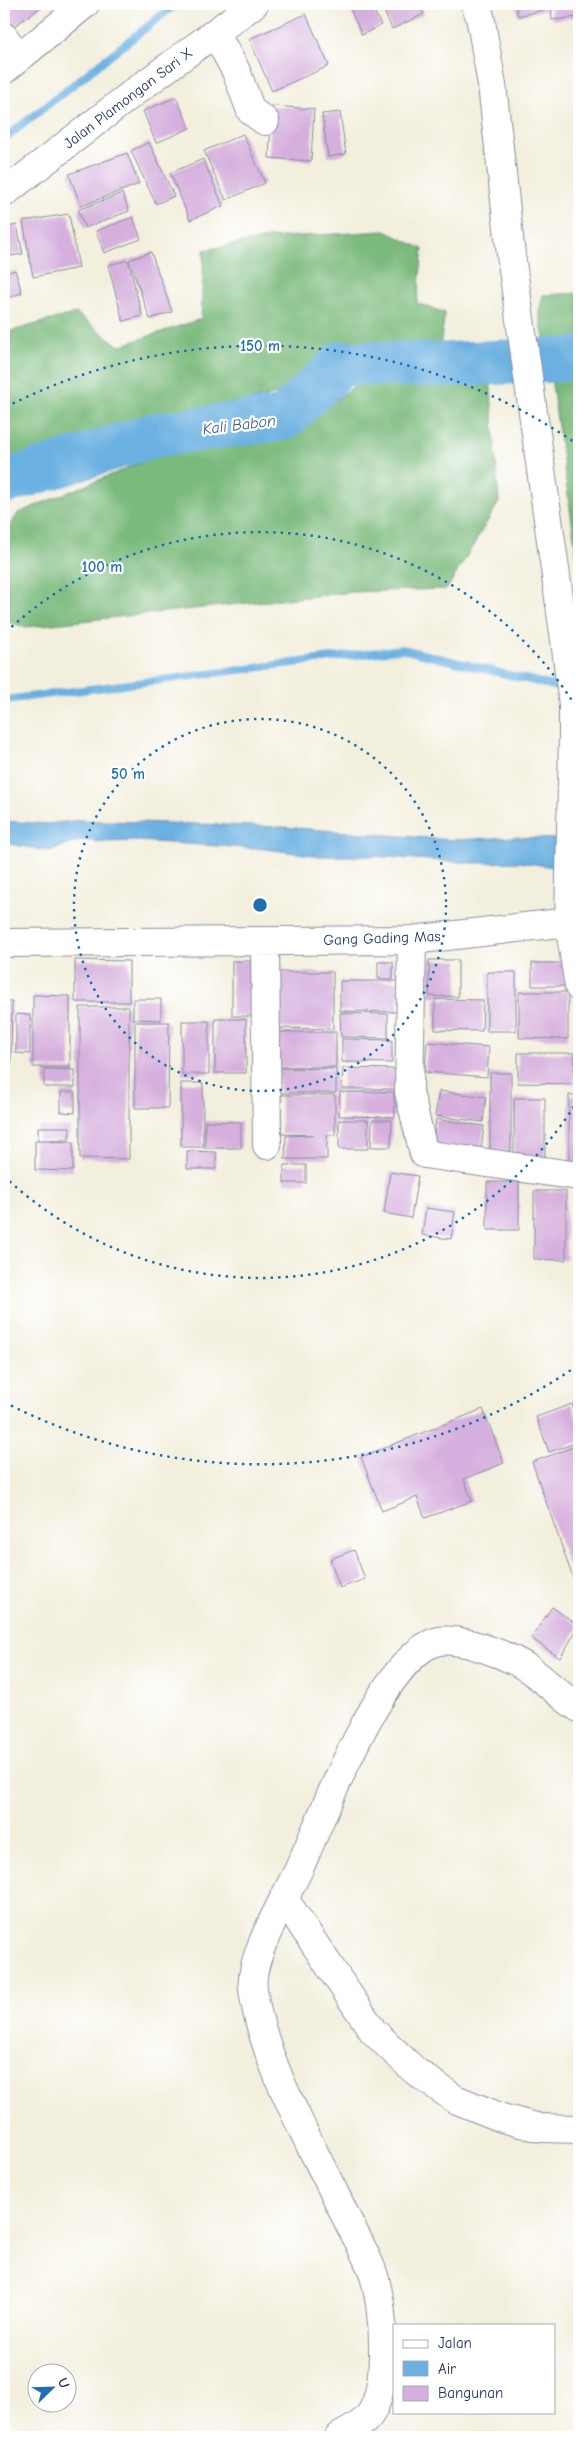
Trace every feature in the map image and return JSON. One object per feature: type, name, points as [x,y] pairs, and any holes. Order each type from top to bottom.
[{"type":"street","points":[[8,55],[85,4]]},
{"type":"street","name":"Jalan Plamongan Sari X","points":[[4,193],[137,90],[254,4]]},
{"type":"street","points":[[475,4],[480,16],[492,85],[511,255],[546,503],[569,633],[575,745],[570,894],[579,986]]},
{"type":"street","points":[[215,33],[236,71],[251,112],[265,121]]},
{"type":"street","name":"Gang Gading Mas","points":[[4,943],[412,940],[574,922]]},
{"type":"street","points":[[412,940],[409,1092],[424,1154],[579,1176]]},
{"type":"street","points":[[265,941],[267,1146]]},
{"type":"street","points":[[339,2437],[360,2426],[370,2415],[382,2382],[384,2353],[374,2276],[285,2089],[260,2027],[252,1986],[257,1959],[285,1900],[325,1803],[360,1730],[398,1673],[421,1650],[440,1640],[458,1641],[492,1650],[529,1670],[579,1708]]},
{"type":"street","points":[[285,1900],[373,2031],[415,2071],[455,2099],[502,2118],[540,2128],[579,2130]]},
{"type":"green space","points":[[385,231],[423,249],[417,303],[445,313],[440,347],[334,350],[300,388],[186,416],[152,422],[30,469],[4,460],[4,333],[76,313],[119,346],[201,319],[204,250],[268,238]]},
{"type":"green space","points":[[579,293],[579,571],[551,378],[539,311],[543,295]]},
{"type":"green space","points":[[490,376],[499,502],[447,589],[352,592],[25,627],[4,621],[4,536],[18,513],[159,455],[285,438],[358,383]]},
{"type":"water","points":[[79,820],[283,827],[453,840],[517,837],[555,839],[554,867],[520,862],[473,863],[373,856],[320,856],[265,849],[139,841],[101,842],[82,840],[49,851],[4,843],[4,821],[48,824]]},
{"type":"building","points":[[4,4],[45,4],[8,31],[4,25]]},
{"type":"building","points":[[355,4],[371,4],[381,25],[362,35],[349,7]]},
{"type":"building","points":[[394,4],[419,4],[424,14],[392,29],[383,9]]},
{"type":"building","points":[[515,4],[547,4],[548,9],[518,16]]},
{"type":"building","points":[[551,4],[579,4],[579,17],[552,20]]},
{"type":"building","points":[[306,14],[329,66],[272,91],[249,39]]},
{"type":"building","points":[[176,97],[190,128],[156,143],[143,111]]},
{"type":"building","points":[[272,106],[314,109],[311,161],[269,158]]},
{"type":"building","points":[[340,112],[346,154],[328,157],[322,114]]},
{"type":"building","points":[[243,134],[265,183],[226,200],[204,151]]},
{"type":"building","points":[[149,142],[174,196],[156,204],[131,151]]},
{"type":"building","points":[[127,153],[139,184],[81,206],[69,174]]},
{"type":"building","points":[[203,159],[223,206],[190,220],[170,173]]},
{"type":"building","points":[[122,193],[129,211],[85,228],[78,210]]},
{"type":"building","points":[[69,214],[79,268],[33,277],[23,221]]},
{"type":"building","points":[[133,217],[141,239],[104,253],[96,231]]},
{"type":"building","points":[[17,225],[23,254],[6,257],[4,228]]},
{"type":"building","points":[[151,252],[172,312],[150,319],[129,260]]},
{"type":"building","points":[[128,260],[142,316],[123,321],[108,265]]},
{"type":"building","points":[[15,270],[22,293],[4,299],[4,274]]},
{"type":"building","points":[[75,960],[129,961],[129,1002],[75,1002]]},
{"type":"building","points":[[429,960],[458,960],[458,997],[429,996]]},
{"type":"building","points":[[232,961],[260,961],[260,1016],[232,1016]]},
{"type":"building","points":[[378,962],[393,962],[393,979],[378,979]]},
{"type":"building","points":[[532,963],[565,963],[565,986],[532,986]]},
{"type":"building","points":[[274,972],[333,972],[333,1029],[274,1028]]},
{"type":"building","points":[[487,972],[516,972],[516,1031],[487,1031]]},
{"type":"building","points":[[340,981],[398,981],[398,1012],[340,1011]]},
{"type":"building","points":[[519,992],[568,992],[568,1039],[519,1038]]},
{"type":"building","points":[[33,995],[70,996],[70,1068],[33,1067]]},
{"type":"building","points":[[133,999],[161,999],[161,1020],[133,1019]]},
{"type":"building","points":[[435,999],[483,1000],[482,1031],[435,1030]]},
{"type":"building","points":[[4,1002],[12,1002],[11,1064],[4,1064]]},
{"type":"building","points":[[80,1007],[129,1007],[129,1159],[80,1158]]},
{"type":"building","points":[[340,1013],[388,1014],[388,1038],[341,1037]]},
{"type":"building","points":[[16,1014],[30,1015],[30,1054],[16,1053]]},
{"type":"building","points":[[215,1019],[246,1019],[246,1073],[215,1073]]},
{"type":"building","points":[[182,1021],[209,1021],[209,1074],[182,1074]]},
{"type":"building","points":[[135,1022],[169,1022],[168,1108],[135,1108]]},
{"type":"building","points":[[273,1032],[336,1032],[336,1067],[273,1067]]},
{"type":"building","points":[[342,1039],[392,1040],[392,1063],[342,1062]]},
{"type":"building","points":[[427,1042],[489,1047],[487,1077],[425,1072]]},
{"type":"building","points":[[518,1053],[575,1053],[574,1084],[518,1083]]},
{"type":"building","points":[[279,1068],[336,1069],[336,1093],[279,1093]]},
{"type":"building","points":[[343,1068],[396,1069],[396,1089],[342,1089]]},
{"type":"building","points":[[44,1069],[75,1070],[75,1087],[44,1087]]},
{"type":"building","points":[[490,1073],[511,1073],[511,1151],[490,1151]]},
{"type":"building","points":[[181,1083],[203,1083],[203,1147],[181,1147]]},
{"type":"building","points":[[439,1091],[486,1097],[483,1122],[435,1116]]},
{"type":"building","points":[[61,1092],[75,1092],[75,1113],[61,1112]]},
{"type":"building","points":[[340,1092],[394,1092],[395,1117],[339,1116]]},
{"type":"building","points":[[281,1095],[335,1095],[335,1135],[327,1135],[327,1159],[285,1159],[286,1136],[314,1135],[281,1134]]},
{"type":"building","points":[[569,1095],[579,1095],[579,1172],[569,1172]]},
{"type":"building","points":[[514,1098],[545,1098],[545,1167],[514,1166]]},
{"type":"building","points":[[436,1119],[484,1126],[481,1150],[433,1144]]},
{"type":"building","points":[[339,1120],[368,1120],[368,1149],[339,1149]]},
{"type":"building","points":[[372,1120],[392,1120],[391,1147],[371,1147]]},
{"type":"building","points":[[205,1121],[241,1122],[241,1148],[205,1148]]},
{"type":"building","points":[[38,1127],[70,1127],[69,1140],[38,1140]]},
{"type":"building","points":[[35,1141],[73,1142],[73,1171],[35,1170]]},
{"type":"building","points":[[187,1151],[216,1152],[216,1169],[187,1169]]},
{"type":"building","points":[[284,1165],[306,1165],[306,1183],[284,1183]]},
{"type":"building","points":[[390,1172],[418,1176],[411,1218],[384,1213]]},
{"type":"building","points":[[487,1182],[519,1182],[519,1230],[487,1230]]},
{"type":"building","points":[[534,1191],[566,1191],[566,1260],[534,1259]]},
{"type":"building","points":[[426,1208],[455,1212],[451,1239],[422,1235]]},
{"type":"building","points":[[572,1404],[579,1424],[579,1442],[549,1452],[536,1417]]},
{"type":"building","points":[[483,1409],[504,1463],[464,1479],[472,1501],[425,1518],[417,1497],[382,1511],[361,1457]]},
{"type":"building","points":[[579,1445],[579,1595],[532,1462]]},
{"type":"building","points":[[354,1550],[365,1579],[340,1588],[330,1559]]},
{"type":"building","points":[[552,1607],[579,1626],[560,1658],[531,1638]]},
{"type":"waterway","points":[[4,139],[176,4]]},
{"type":"waterway","name":"Kali Babon","points":[[4,482],[154,435],[284,418],[342,363],[438,365],[579,359]]},
{"type":"waterway","points":[[4,700],[402,649],[566,689]]}]
